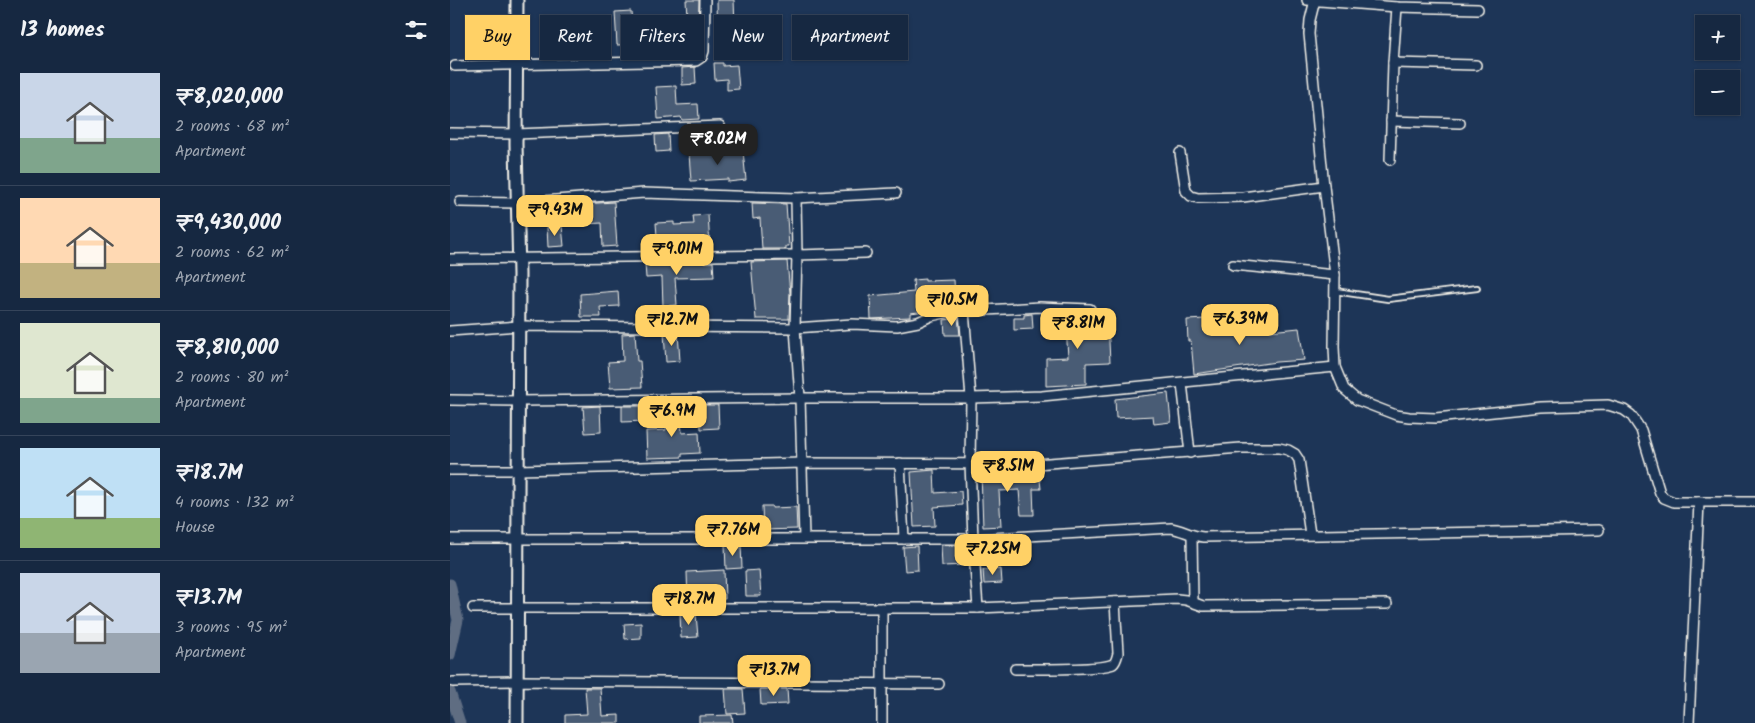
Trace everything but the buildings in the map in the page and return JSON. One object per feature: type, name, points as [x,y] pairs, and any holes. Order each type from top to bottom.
[{"type":"street","points":[[517,0],[517,723]]},
{"type":"street","points":[[455,66],[696,60],[702,57],[704,51],[705,0]]},
{"type":"street","points":[[1478,9],[1397,7],[1312,0],[1309,34],[1335,275],[1334,348],[1336,367],[1344,389],[1357,400],[1396,415],[1409,417],[1436,418],[1541,407],[1608,405],[1631,414],[1641,430],[1660,493],[1664,498],[1674,502],[1755,502]]},
{"type":"street","points":[[1390,160],[1397,7]]},
{"type":"street","points":[[1393,64],[1476,65]]},
{"type":"street","points":[[1391,121],[1460,123]]},
{"type":"street","points":[[450,133],[516,134],[720,126]]},
{"type":"street","points":[[1180,153],[1186,191],[1191,196],[1198,198],[1243,197],[1324,186]]},
{"type":"street","points":[[460,202],[518,203],[644,193],[796,198],[896,193]]},
{"type":"street","points":[[796,198],[795,328],[800,398],[804,538]]},
{"type":"street","points":[[450,259],[866,253]]},
{"type":"street","points":[[1233,265],[1335,275]]},
{"type":"street","points":[[450,331],[518,326],[795,328],[852,324],[906,325],[939,314],[964,311],[1040,307],[1090,309]]},
{"type":"street","points":[[964,311],[971,398],[970,463],[978,608]]},
{"type":"street","points":[[450,400],[971,398],[1042,396],[1336,367]]},
{"type":"street","points":[[1182,383],[1190,453]]},
{"type":"street","points":[[450,470],[802,463],[1036,464],[1241,448],[1279,448],[1288,450],[1298,460],[1304,487],[1310,534]]},
{"type":"street","points":[[900,463],[904,539]]},
{"type":"street","points":[[1689,723],[1699,502]]},
{"type":"street","points":[[450,539],[973,538],[1172,528],[1182,530],[1192,536],[1203,537],[1599,530]]},
{"type":"street","points":[[1192,536],[1193,602]]},
{"type":"street","points":[[473,608],[978,608],[1177,599],[1203,606],[1387,604]]},
{"type":"street","points":[[1015,669],[1096,667],[1112,664],[1118,654],[1115,602]]},
{"type":"street","points":[[882,608],[882,723]]},
{"type":"street","points":[[453,682],[939,684]]},
{"type":"lane","points":[[1335,291],[1388,298],[1477,288]]},
{"type":"waterway","points":[[450,584],[458,620],[450,655]]},
{"type":"waterway","points":[[450,692],[460,723]]}]
